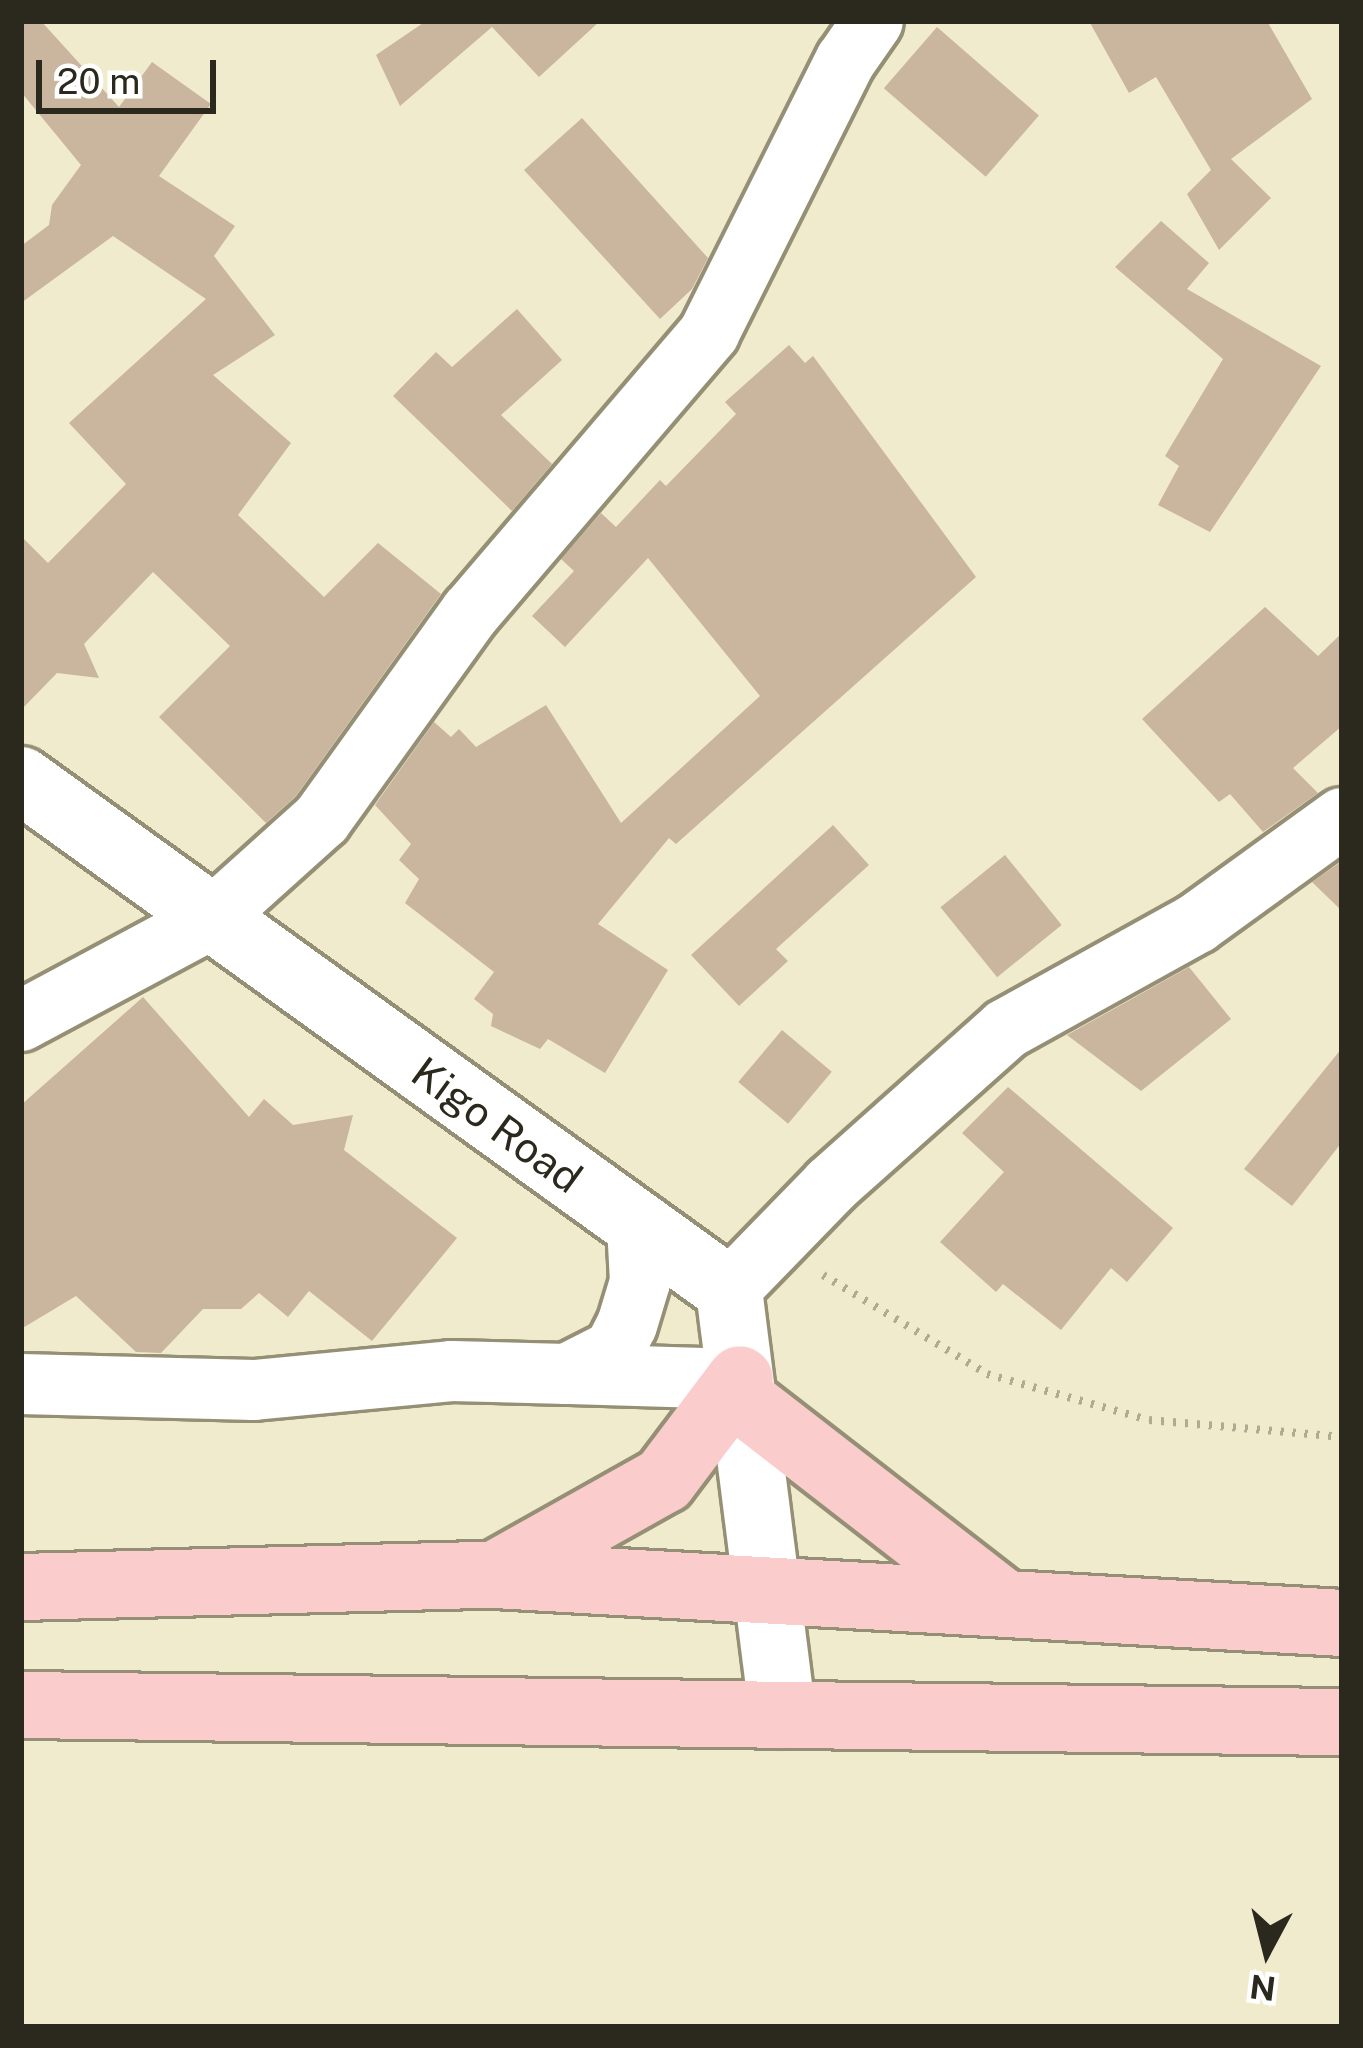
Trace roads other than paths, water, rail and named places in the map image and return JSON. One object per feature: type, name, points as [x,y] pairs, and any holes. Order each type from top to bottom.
[{"type":"highway","points":[[494,1575],[664,1480],[744,1391],[998,1599]]},
{"type":"highway","points":[[21,1587],[494,1575],[998,1599],[1342,1623]]},
{"type":"highway","points":[[21,1705],[1342,1722]]},
{"type":"street","points":[[21,1021],[211,919],[322,819],[471,612],[710,333],[873,21]]},
{"type":"street","name":"Kigo Road","points":[[21,780],[729,1290]]},
{"type":"street","points":[[783,1714],[729,1290],[1006,1029],[1197,923],[1342,818]]},
{"type":"street","points":[[567,1373],[614,1350],[627,1325],[640,1282],[637,1225]]},
{"type":"street","points":[[21,1384],[254,1390],[451,1371],[567,1373],[744,1391]]}]
